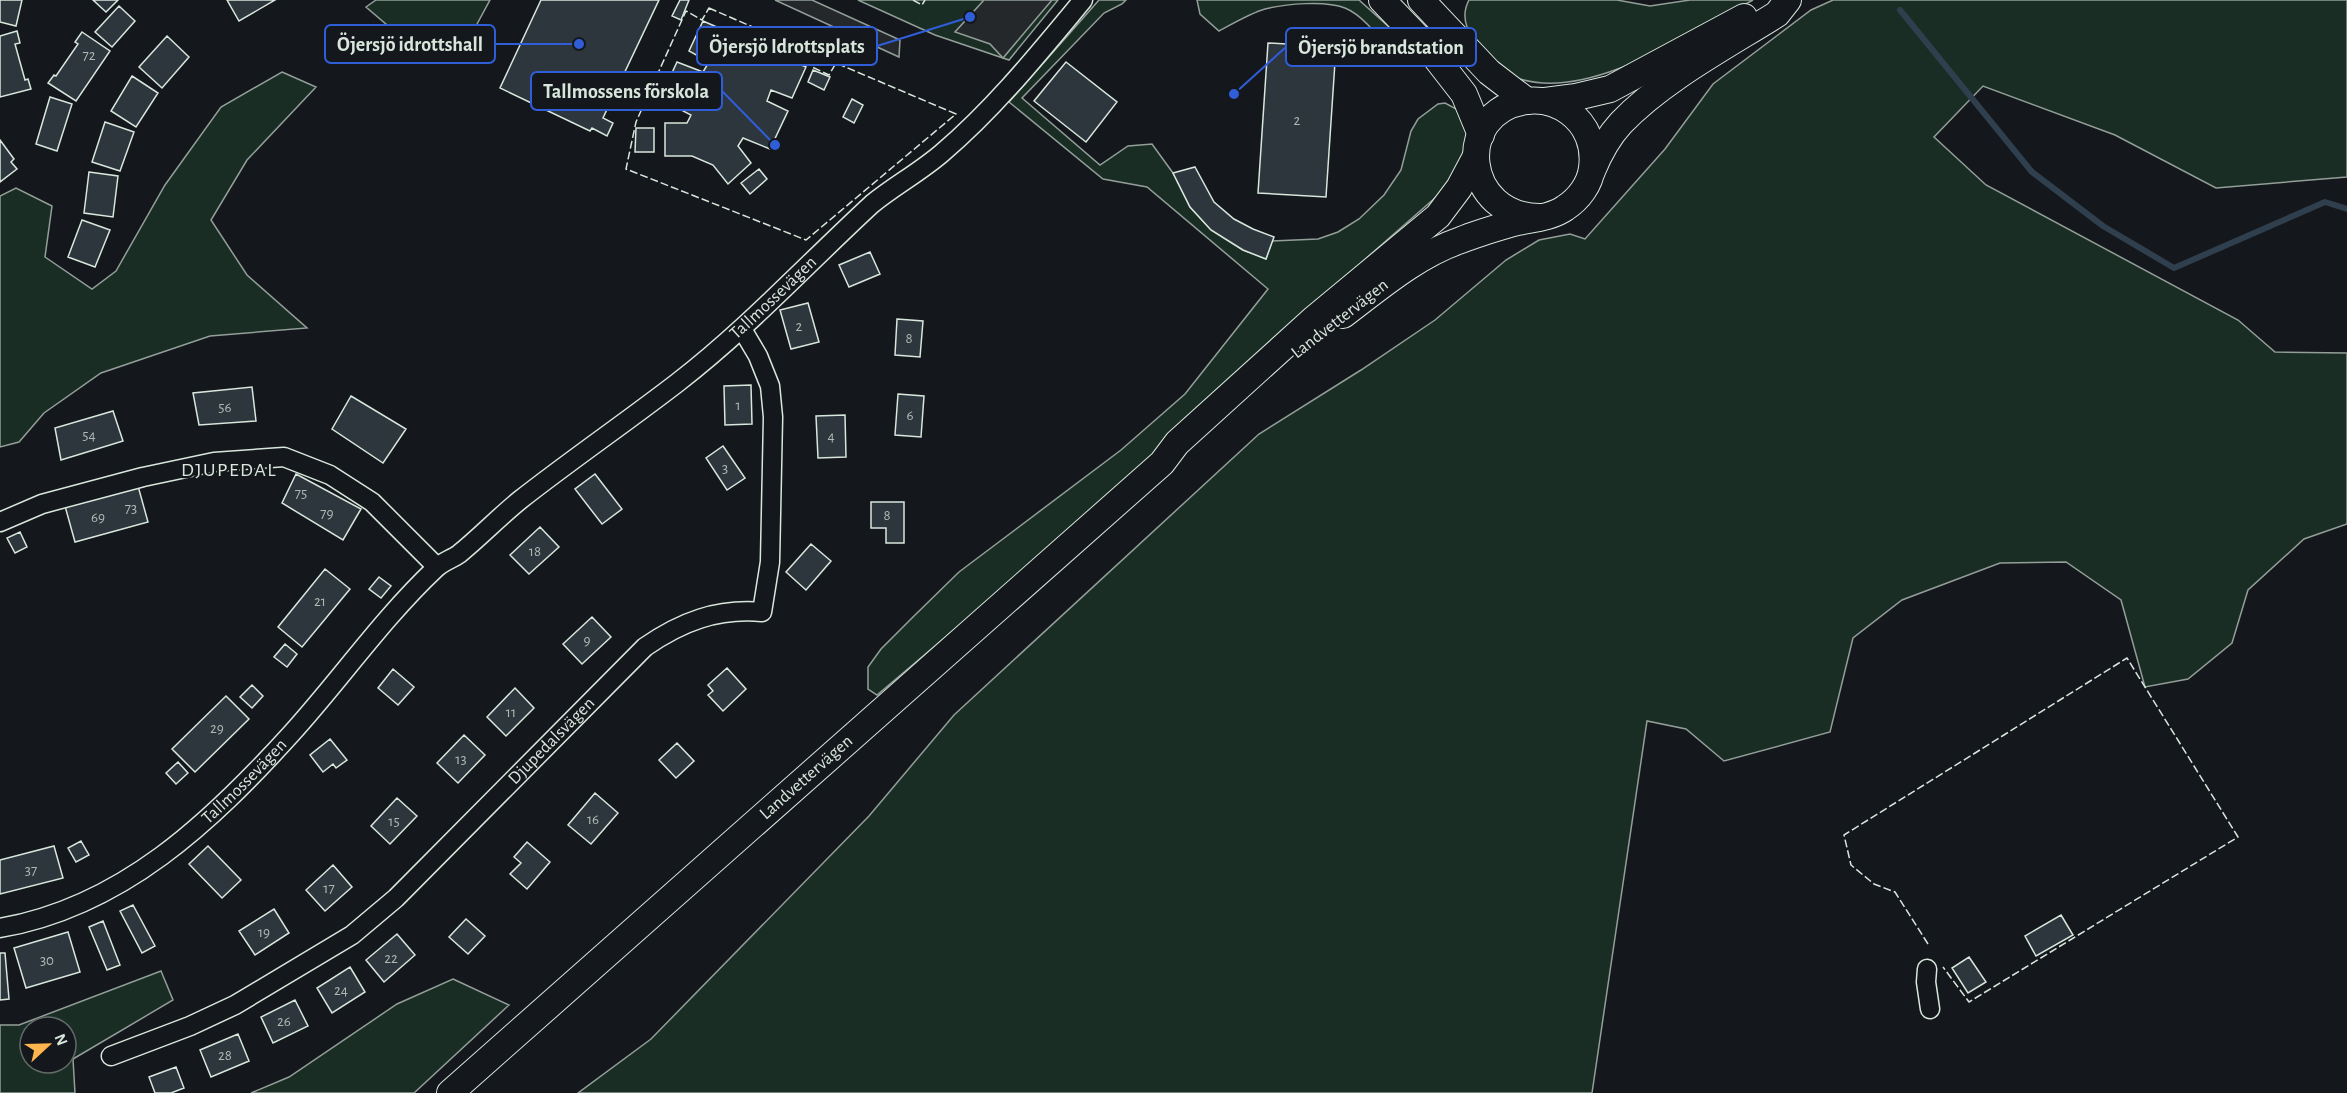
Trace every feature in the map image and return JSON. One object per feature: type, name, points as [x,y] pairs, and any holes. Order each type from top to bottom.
[{"type":"street","name":"Tallmossevägen","points":[[0,928],[43,919],[104,894],[173,849],[228,799],[292,733],[368,642],[437,567],[458,555],[518,502],[677,383],[742,329],[872,204],[892,187],[923,168],[962,135],[1005,91],[1083,0]]},
{"type":"street","points":[[1383,0],[1404,21],[1464,94],[1474,114],[1478,146],[1476,166],[1482,186],[1494,201],[1511,212],[1541,217]]},
{"type":"street","name":"Landvettervägen","points":[[450,1093],[1162,463],[1177,443],[1306,326],[1438,216],[1459,188],[1488,122],[1499,112],[1512,104],[1576,97],[1610,90],[1769,3],[1786,0]]},
{"type":"street","name":"Landvettervägen","points":[[1162,463],[1184,451],[1308,343],[1409,266],[1458,241],[1553,214],[1571,205],[1583,192],[1600,152],[1619,125],[1643,102],[1777,14],[1786,0]]},
{"type":"street","points":[[1404,21],[1425,1],[1489,72],[1536,101],[1565,109],[1581,123],[1591,142],[1592,171]]},
{"type":"street","name":"Djupedalsvägen","points":[[111,1056],[190,1026],[235,1005],[352,935],[396,898],[645,647],[685,622],[712,614],[742,610],[762,612],[770,562],[773,417],[770,386],[758,356],[742,329]]},
{"type":"street","points":[[0,522],[42,504],[143,477],[214,462],[284,458],[330,475],[372,502],[437,567]]},
{"type":"street","points":[[1927,969],[1926,982],[1930,1008]]},
{"type":"green space","points":[[376,0],[490,0],[470,37],[426,58],[366,7]]},
{"type":"green space","points":[[858,0],[1058,0],[1009,60],[935,35]]},
{"type":"green space","points":[[1099,0],[1126,0],[1104,13],[1022,98],[1100,165],[1128,146],[1152,144],[1173,173],[1190,207],[1211,230],[1243,250],[1266,259],[1272,241],[1318,239],[1338,232],[1359,219],[1384,195],[1401,170],[1411,131],[1418,119],[1438,104],[1445,103],[1462,112],[1467,122],[1468,149],[1452,183],[1371,254],[1071,531],[877,695],[868,689],[868,667],[881,649],[959,572],[1121,450],[1185,394],[1268,289],[1147,187],[1103,179],[1009,102]]},
{"type":"green space","points":[[1197,0],[1359,0],[1399,36],[1394,46],[1385,47],[1368,24],[1351,11],[1316,3],[1265,9],[1219,31],[1200,14]]},
{"type":"green space","points":[[1469,0],[1617,0],[1650,6],[1690,0],[1753,0],[1640,60],[1609,72],[1578,80],[1548,83],[1515,77],[1485,53],[1473,38],[1465,20]]},
{"type":"green space","points":[[1833,0],[2347,0],[2347,177],[2216,188],[2115,135],[1983,86],[1934,137],[1986,185],[2238,320],[2275,352],[2347,353],[2347,524],[2304,539],[2248,590],[2232,643],[2188,679],[2145,687],[2121,600],[2066,562],[2000,563],[1902,600],[1853,638],[1830,732],[1724,761],[1686,729],[1647,721],[1592,1093],[578,1093],[651,1039],[869,816],[954,715],[1259,434],[1435,320],[1506,260],[1539,240],[1570,234],[1585,239],[1665,149],[1713,84],[1811,10]]},
{"type":"green space","points":[[282,72],[316,87],[247,160],[211,220],[247,275],[307,328],[210,336],[101,373],[44,413],[19,442],[0,447],[0,196],[16,188],[52,206],[45,257],[92,289],[116,271],[165,185],[221,107]]},
{"type":"green space","points":[[161,971],[173,1000],[78,1056],[78,1015],[45,1015]]},
{"type":"green space","points":[[453,979],[509,1005],[414,1093],[251,1093],[289,1077],[397,1004]]},
{"type":"green space","points":[[0,1025],[18,1025],[18,1075],[74,1075],[75,1093],[0,1093]]},
{"type":"shaded area","points":[[775,0],[812,0],[900,40],[899,57]]},
{"type":"shaded area","points":[[984,0],[1052,0],[1003,58],[990,44],[955,32]]},
{"type":"building","points":[[0,0],[22,0],[16,26],[0,22]]},
{"type":"building","points":[[93,0],[118,0],[106,12]]},
{"type":"building","points":[[227,0],[275,0],[239,21]]},
{"type":"building","points":[[541,0],[659,0],[603,118],[613,123],[607,136],[592,128],[590,131],[500,88]]},
{"type":"building","points":[[680,0],[689,0],[681,20],[672,16]]},
{"type":"building","points":[[119,6],[135,21],[112,47],[95,32]]},
{"type":"building","points":[[703,21],[733,34],[736,28],[757,40],[755,45],[806,67],[792,98],[771,90],[767,101],[788,111],[770,149],[743,138],[738,146],[751,163],[728,184],[713,165],[692,156],[665,156],[665,123],[687,123],[691,115],[660,99],[677,62],[703,72],[709,62],[689,51]]},
{"type":"building","points":[[17,31],[20,43],[15,44],[25,80],[28,79],[31,89],[0,97],[0,36]]},
{"type":"building","points":[[82,32],[110,51],[76,101],[48,83],[54,75],[56,76],[78,44],[75,42]]},
{"type":"building","points":[[167,36],[189,57],[162,88],[139,67]]},
{"type":"building","points":[[1268,43],[1336,47],[1326,197],[1258,193]]},
{"type":"building","points":[[1066,62],[1117,102],[1086,142],[1034,101]]},
{"type":"building","points":[[813,70],[830,77],[824,90],[808,82]]},
{"type":"building","points":[[132,76],[158,93],[136,127],[111,111]]},
{"type":"building","points":[[50,97],[72,104],[57,151],[36,144]]},
{"type":"building","points":[[852,99],[863,105],[854,123],[843,117]]},
{"type":"building","points":[[105,122],[134,132],[120,171],[92,162]]},
{"type":"building","points":[[636,128],[654,128],[654,152],[635,152]]},
{"type":"building","points":[[0,140],[14,159],[11,162],[17,169],[0,182]]},
{"type":"building","points":[[1195,167],[1214,202],[1234,219],[1274,237],[1266,259],[1243,250],[1211,230],[1190,207],[1173,173]]},
{"type":"building","points":[[759,169],[767,179],[750,194],[741,183]]},
{"type":"building","points":[[89,172],[118,176],[113,217],[84,213]]},
{"type":"building","points":[[82,220],[110,230],[95,267],[68,257]]},
{"type":"building","points":[[870,252],[880,274],[849,287],[839,265]]},
{"type":"building","points":[[808,303],[819,342],[791,349],[780,310]]},
{"type":"building","points":[[897,319],[923,321],[920,357],[895,355]]},
{"type":"building","points":[[751,385],[752,424],[725,425],[724,386]]},
{"type":"building","points":[[252,387],[256,421],[199,425],[193,393]]},
{"type":"building","points":[[898,394],[924,396],[921,437],[895,435]]},
{"type":"building","points":[[351,396],[406,429],[383,463],[332,429]]},
{"type":"building","points":[[113,411],[123,441],[61,460],[55,428]]},
{"type":"building","points":[[845,415],[846,457],[818,458],[816,416]]},
{"type":"building","points":[[723,446],[745,478],[727,490],[706,458]]},
{"type":"building","points":[[296,474],[361,509],[343,540],[282,503]]},
{"type":"building","points":[[595,474],[622,509],[602,524],[575,489]]},
{"type":"building","points":[[138,486],[148,522],[75,542],[65,506]]},
{"type":"building","points":[[871,502],[904,502],[904,543],[886,543],[886,528],[871,528]]},
{"type":"building","points":[[540,527],[559,547],[529,574],[510,555]]},
{"type":"building","points":[[20,532],[27,547],[15,553],[7,538]]},
{"type":"building","points":[[811,544],[831,561],[806,590],[786,572]]},
{"type":"building","points":[[325,569],[350,589],[302,647],[278,627]]},
{"type":"building","points":[[379,577],[391,586],[381,598],[369,589]]},
{"type":"building","points":[[592,617],[611,637],[582,664],[563,644]]},
{"type":"building","points":[[285,644],[297,654],[287,667],[274,657]]},
{"type":"building","points":[[727,668],[746,689],[723,711],[708,695],[713,691],[708,685]]},
{"type":"building","points":[[393,669],[414,687],[398,705],[378,688]]},
{"type":"building","points":[[252,685],[263,696],[252,708],[240,697]]},
{"type":"building","points":[[515,688],[534,708],[506,736],[487,717]]},
{"type":"building","points":[[226,696],[249,719],[195,772],[172,749]]},
{"type":"building","points":[[464,735],[485,755],[458,783],[437,763]]},
{"type":"building","points":[[330,739],[347,760],[336,768],[333,764],[323,772],[310,755]]},
{"type":"building","points":[[677,743],[694,761],[676,778],[659,760]]},
{"type":"building","points":[[178,762],[188,773],[176,784],[166,773]]},
{"type":"building","points":[[595,793],[618,813],[591,844],[568,825]]},
{"type":"building","points":[[397,798],[417,816],[390,844],[371,826]]},
{"type":"building","points":[[81,841],[89,855],[76,862],[68,848]]},
{"type":"building","points":[[527,842],[550,862],[527,889],[510,874],[521,863],[514,857]]},
{"type":"building","points":[[54,846],[63,878],[0,894],[0,860]]},
{"type":"building","points":[[208,846],[241,880],[222,898],[189,864]]},
{"type":"building","points":[[333,865],[352,887],[325,911],[306,890]]},
{"type":"building","points":[[133,905],[155,946],[142,953],[120,911]]},
{"type":"building","points":[[274,909],[289,933],[255,955],[239,931]]},
{"type":"building","points":[[2061,915],[2073,935],[2036,956],[2025,936]]},
{"type":"building","points":[[466,919],[485,936],[468,954],[449,937]]},
{"type":"building","points":[[103,921],[120,965],[107,970],[89,927]]},
{"type":"building","points":[[68,932],[80,972],[26,988],[14,948]]},
{"type":"building","points":[[397,934],[415,955],[384,982],[366,960]]},
{"type":"building","points":[[0,953],[5,953],[9,999],[0,1000]]},
{"type":"building","points":[[1969,957],[1986,982],[1968,993],[1952,968]]},
{"type":"building","points":[[350,967],[365,992],[332,1013],[317,988]]},
{"type":"building","points":[[295,1000],[308,1026],[273,1043],[261,1017]]},
{"type":"building","points":[[238,1034],[249,1061],[211,1077],[200,1050]]},
{"type":"building","points":[[176,1067],[184,1088],[171,1093],[155,1093],[149,1077]]},
{"type":"waterway","points":[[1900,10],[2032,172],[2103,226],[2174,268],[2325,202],[2347,209]]},
{"type":"fence","points":[[913,0],[922,5],[925,0]]},
{"type":"fence","points":[[709,8],[817,55],[812,67],[829,75],[836,63],[956,114],[806,240],[626,169],[636,122],[686,11],[702,20],[709,8]]},
{"type":"fence","points":[[1928,944],[1895,892],[1874,884],[1851,865],[1844,835],[2127,658],[2238,837],[1969,1002],[1943,967]]},
{"type":"place","name":"Öjersjö Idrottsplats","points":[[970,17]]},
{"type":"place","name":"Öjersjö idrottshall","points":[[579,44]]},
{"type":"place","name":"Öjersjö brandstation","points":[[1234,94]]},
{"type":"place","name":"Tallmossens förskola","points":[[775,145]]},
{"type":"district","name":"DJUPEDAL","points":[[229,470]]}]
